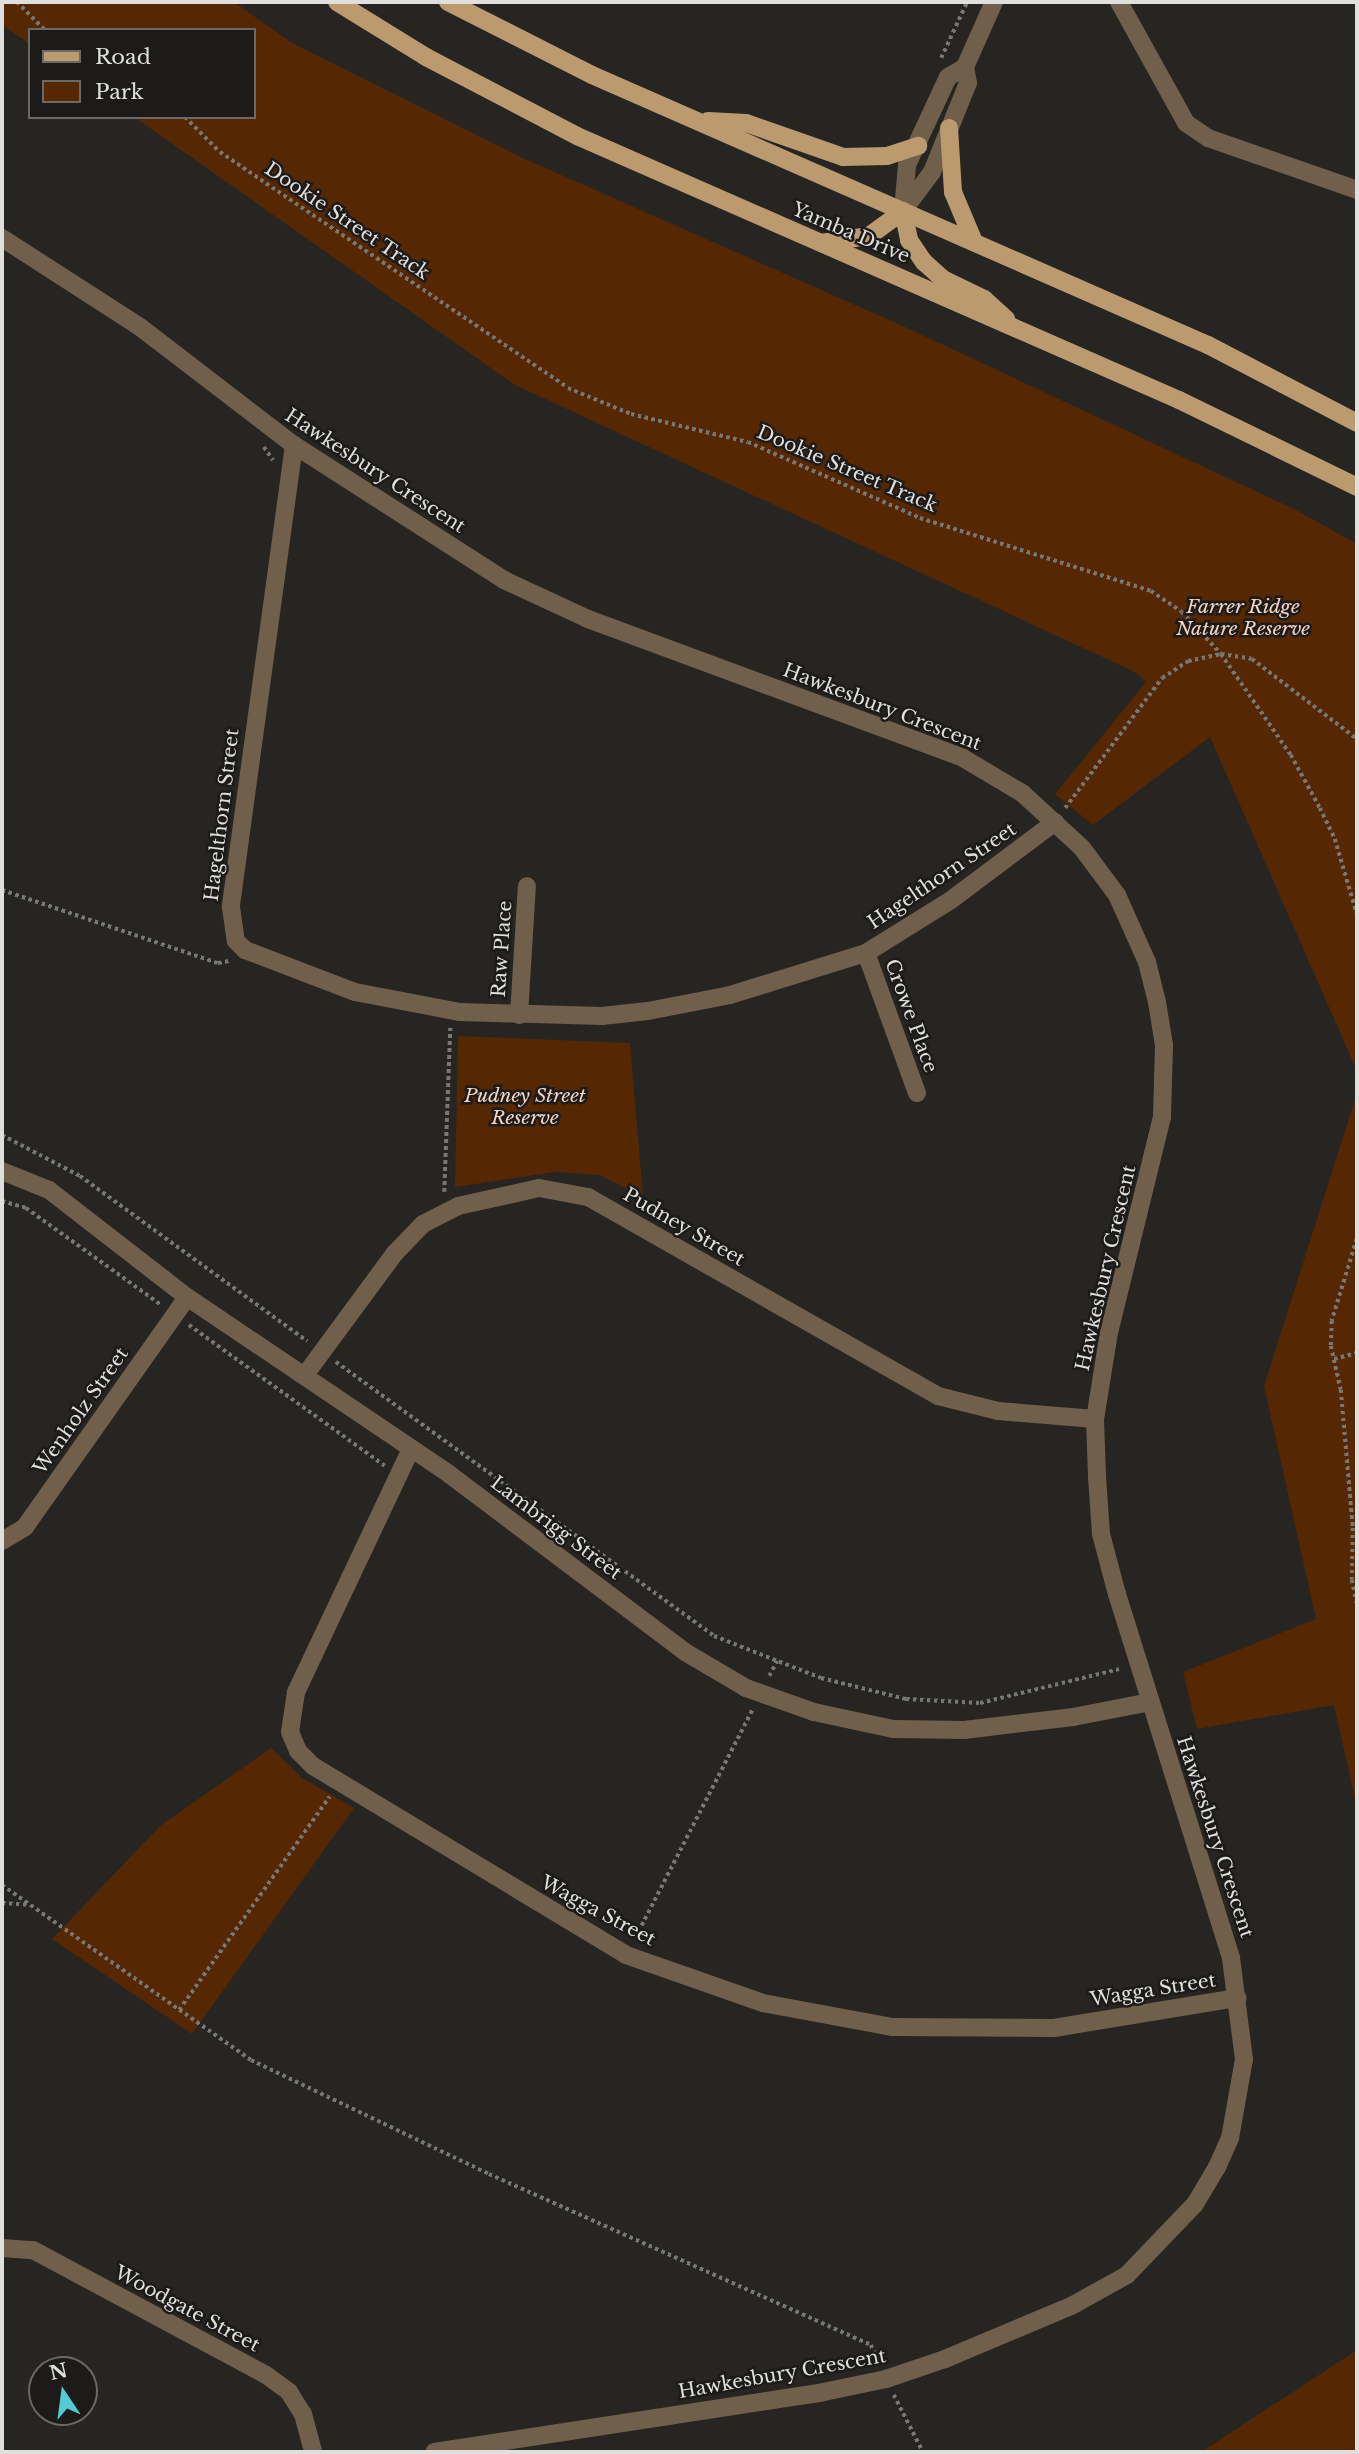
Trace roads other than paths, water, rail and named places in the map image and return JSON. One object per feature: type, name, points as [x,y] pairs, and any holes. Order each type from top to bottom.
[{"type":"main road","name":"Yamba Drive","points":[[337,2],[426,57],[577,136],[1280,447],[1357,487]]},
{"type":"main road","name":"Yamba Drive","points":[[448,2],[548,55],[1208,345],[1357,423]]},
{"type":"main road","points":[[694,120],[746,123],[843,157],[887,156],[918,146]]},
{"type":"main road","points":[[949,128],[953,192],[974,242]]},
{"type":"main road","points":[[819,243],[869,236],[903,211],[909,240],[924,262],[943,279],[984,299],[1017,329]]},
{"type":"street","points":[[903,211],[932,173],[968,83],[965,67],[994,2]]},
{"type":"street","points":[[1119,2],[1186,123],[1208,138],[1357,190]]},
{"type":"street","points":[[903,211],[902,188],[918,146],[948,77],[965,67]]},
{"type":"street","name":"Hawkesbury Crescent","points":[[2,238],[140,327],[294,445],[543,601],[963,758],[1022,793],[1082,848],[1117,895],[1147,962],[1164,1045],[1162,1117],[1110,1332],[1095,1419],[1101,1534],[1150,1702],[1216,1903],[1238,1998],[1244,2059],[1230,2138],[1195,2204],[1127,2275],[1010,2333],[886,2379],[435,2452]]},
{"type":"street","name":"Hagelthorn Street","points":[[294,445],[232,926],[245,950],[355,992],[451,1011],[519,1015],[648,1011],[730,995],[866,953],[951,900],[1055,822]]},
{"type":"street","name":"Raw Place","points":[[519,1015],[527,886]]},
{"type":"street","name":"Crowe Place","points":[[866,953],[916,1093]]},
{"type":"street","name":"Lambrigg Street","points":[[2,1171],[49,1190],[187,1297],[305,1375],[410,1451],[449,1474],[685,1652],[760,1692],[814,1712],[893,1728],[964,1730],[1073,1717],[1150,1702]]},
{"type":"street","name":"Pudney Street","points":[[305,1375],[315,1347],[394,1253],[423,1224],[443,1211],[539,1188],[589,1197],[939,1396],[998,1411],[1095,1419]]},
{"type":"street","name":"Wenholz Street","points":[[2,1541],[25,1527],[187,1297]]},
{"type":"street","name":"Wagga Street","points":[[410,1451],[290,1712],[290,1732],[298,1751],[339,1782],[626,1955],[762,2003],[892,2027],[1054,2028],[1238,1998]]},
{"type":"street","name":"Woodgate Street","points":[[2,2248],[33,2250],[266,2375],[289,2392],[303,2414],[313,2452]]},
{"type":"park label","name":"Farrer Ridge Nature Reserve","points":[[1243,618]]},
{"type":"park label","name":"Pudney Street Reserve","points":[[525,1107]]}]
